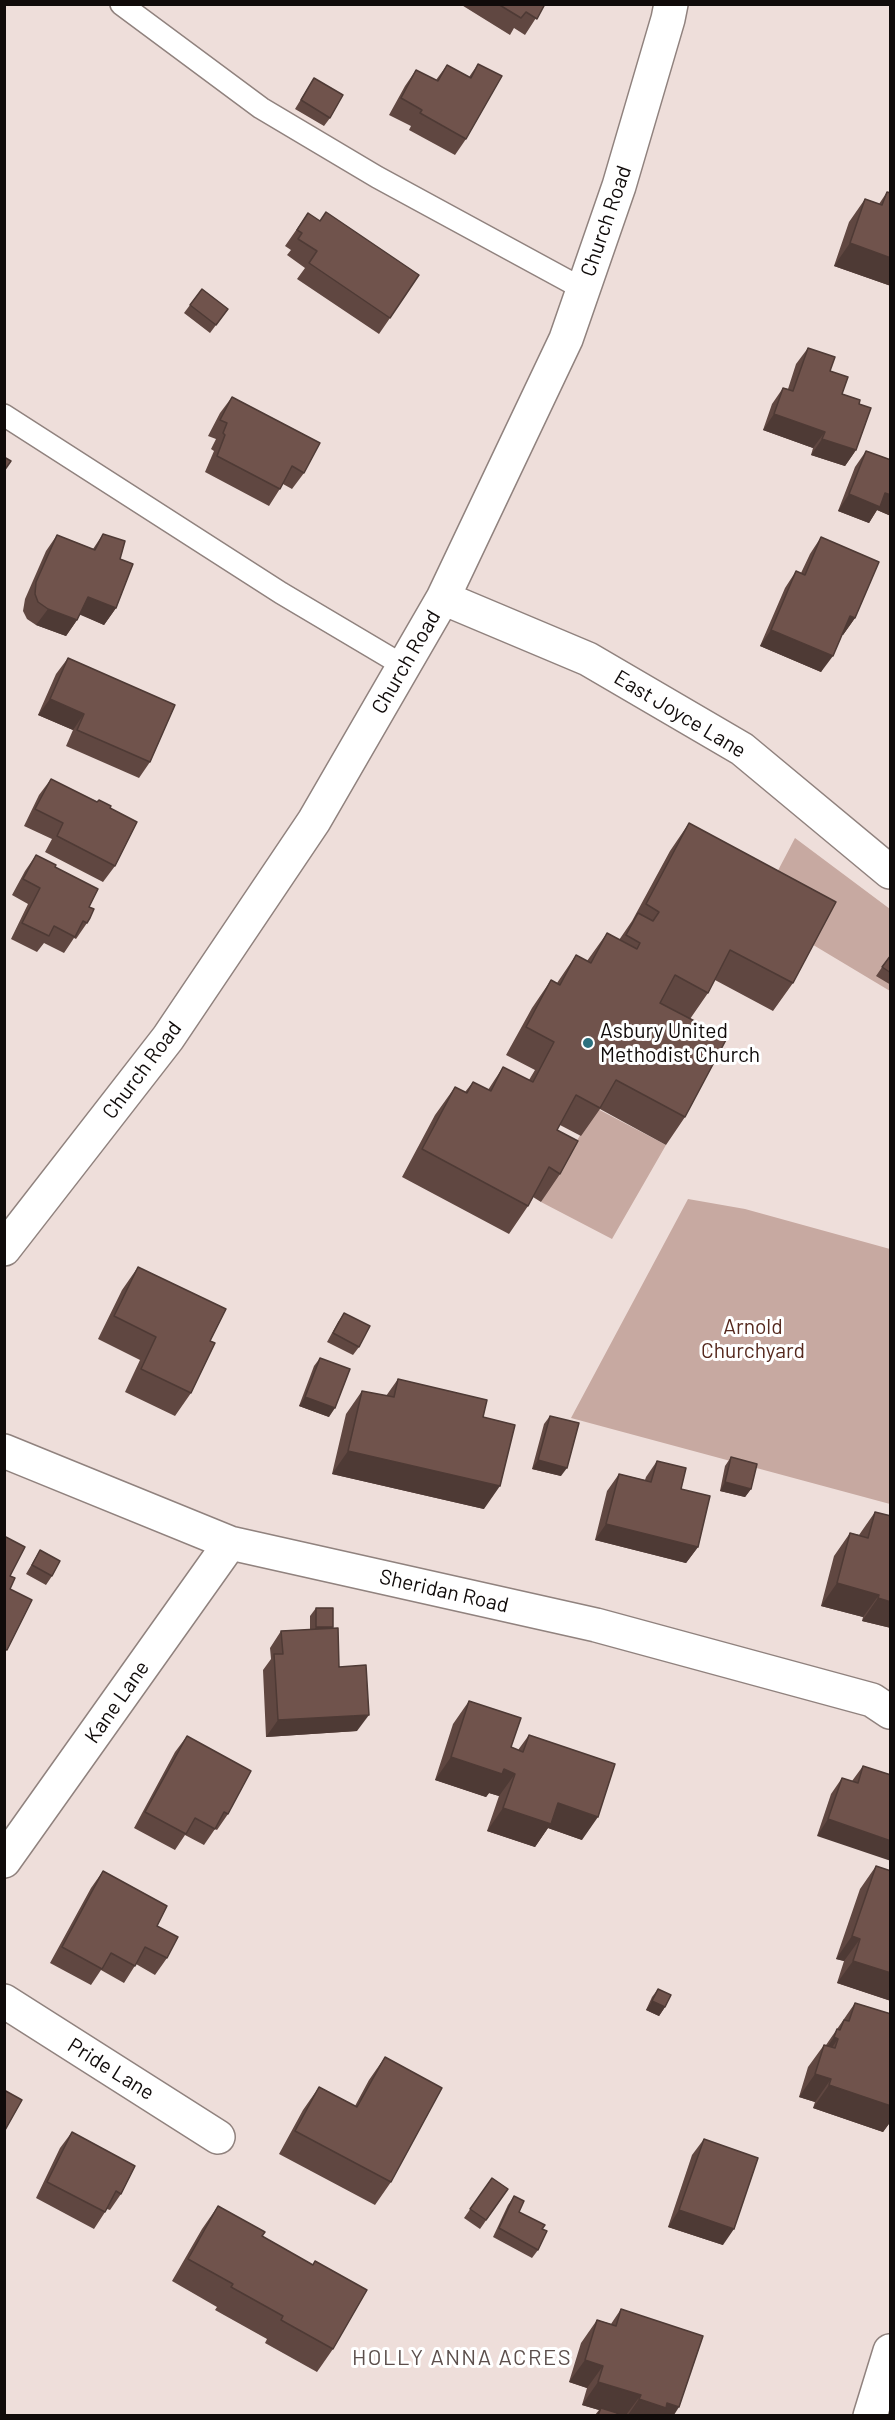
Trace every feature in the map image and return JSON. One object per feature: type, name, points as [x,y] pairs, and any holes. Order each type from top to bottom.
[{"type":"street","name":"Church Road","points":[[4,1249],[168,1038],[314,821],[443,598],[566,339],[619,186],[669,19],[671,4]]},
{"type":"street","name":"East Joyce Lane","points":[[443,598],[588,658],[742,749],[891,872]]},
{"type":"street","name":"Sheridan Road","points":[[4,1451],[230,1543],[596,1625],[872,1700],[891,1712]]},
{"type":"street","name":"Kane Lane","points":[[4,1861],[230,1543]]},
{"type":"street","name":"Pride Lane","points":[[4,2001],[218,2137]]},
{"type":"street","points":[[870,2415],[891,2351]]},
{"type":"lane","points":[[121,4],[261,108],[377,177],[583,289]]},
{"type":"lane","points":[[4,415],[281,593],[404,666]]},
{"type":"green space","points":[[795,838],[890,909],[890,991],[810,943],[762,901]]},
{"type":"green space","points":[[596,1108],[666,1145],[612,1239],[541,1202]]},
{"type":"green space","name":"Arnold Churchyard","points":[[688,1199],[745,1209],[890,1249],[890,1504],[571,1418]]},
{"type":"building","points":[[498,4],[545,4],[537,19],[526,12],[521,18]]},
{"type":"building","points":[[478,64],[502,76],[466,139],[420,113],[422,110],[401,98],[416,70],[438,81],[447,65],[471,78]]},
{"type":"building","points":[[314,78],[343,95],[330,118],[301,100]]},
{"type":"building","points":[[887,192],[891,193],[891,258],[850,243],[865,199],[882,205]]},
{"type":"building","points":[[326,212],[419,275],[390,318],[309,263],[317,251],[298,239],[302,233],[297,230],[308,213],[320,221]]},
{"type":"building","points":[[202,289],[228,309],[216,325],[190,305]]},
{"type":"building","points":[[808,348],[835,357],[830,371],[848,377],[842,394],[860,400],[859,404],[871,408],[856,450],[822,439],[825,432],[774,414],[783,388],[793,391]]},
{"type":"building","points":[[232,397],[320,443],[304,473],[292,466],[280,489],[217,456],[227,423],[220,420]]},
{"type":"building","points":[[866,451],[891,460],[891,495],[885,493],[880,507],[849,494]]},
{"type":"building","points":[[4,457],[11,461],[4,471]]},
{"type":"building","points":[[103,534],[125,541],[120,559],[133,564],[116,608],[88,597],[77,620],[48,609],[38,602],[35,594],[36,582],[57,535],[95,550]]},
{"type":"building","points":[[821,537],[879,562],[855,618],[850,616],[833,656],[771,630],[796,571],[805,575]]},
{"type":"building","points":[[68,658],[175,705],[150,762],[77,730],[84,714],[50,699]]},
{"type":"building","points":[[51,779],[97,802],[99,800],[111,806],[110,808],[137,822],[115,866],[57,836],[63,823],[35,809]]},
{"type":"building","name":"Asbury United Methodist Church","points":[[689,823],[836,902],[793,983],[730,950],[708,993],[675,975],[660,1003],[727,1038],[685,1117],[616,1080],[600,1108],[576,1095],[557,1130],[578,1141],[560,1174],[549,1167],[528,1206],[422,1149],[455,1087],[467,1093],[473,1082],[491,1091],[503,1067],[533,1082],[554,1042],[526,1027],[551,980],[560,985],[576,955],[591,963],[607,933],[637,949],[640,943],[626,935],[638,913],[653,921],[659,912],[646,904]]},
{"type":"building","points":[[36,855],[98,889],[89,907],[94,909],[90,918],[87,923],[83,921],[75,937],[54,926],[49,936],[22,923],[40,888],[23,879]]},
{"type":"building","points":[[891,955],[891,973],[882,967]]},
{"type":"building","points":[[138,1267],[226,1309],[210,1341],[215,1343],[191,1393],[141,1369],[156,1337],[114,1316]]},
{"type":"building","points":[[344,1313],[370,1326],[359,1347],[333,1333]]},
{"type":"building","points":[[320,1358],[350,1369],[335,1408],[305,1397]]},
{"type":"building","points":[[398,1379],[487,1400],[483,1417],[515,1425],[500,1486],[348,1451],[362,1391],[394,1397]]},
{"type":"building","points":[[550,1416],[579,1423],[567,1468],[538,1460]]},
{"type":"building","points":[[731,1457],[757,1464],[751,1489],[725,1482]]},
{"type":"building","points":[[657,1461],[686,1468],[681,1489],[710,1496],[698,1547],[606,1524],[619,1474],[651,1482]]},
{"type":"building","points":[[875,1512],[891,1516],[891,1602],[878,1598],[879,1595],[837,1583],[850,1533],[868,1538]]},
{"type":"building","points":[[4,1536],[25,1547],[10,1576],[15,1578],[10,1589],[32,1600],[7,1650],[4,1649]]},
{"type":"building","points":[[40,1550],[60,1561],[52,1576],[32,1565]]},
{"type":"building","points":[[316,1608],[333,1608],[333,1627],[316,1627]]},
{"type":"building","points":[[338,1628],[339,1667],[366,1665],[369,1715],[278,1720],[274,1654],[283,1654],[281,1631]]},
{"type":"building","points":[[469,1701],[521,1718],[511,1747],[523,1752],[529,1735],[615,1764],[598,1817],[558,1803],[551,1824],[503,1808],[515,1774],[504,1769],[502,1774],[451,1757]]},
{"type":"building","points":[[187,1736],[251,1771],[228,1814],[224,1812],[215,1829],[195,1818],[186,1834],[145,1812]]},
{"type":"building","points":[[863,1766],[891,1775],[891,1841],[828,1819],[842,1778],[858,1783]]},
{"type":"building","points":[[876,1866],[891,1871],[891,1973],[853,1961],[860,1939],[852,1936]]},
{"type":"building","points":[[103,1871],[167,1906],[157,1926],[178,1937],[167,1958],[145,1947],[135,1966],[111,1953],[102,1969],[62,1947]]},
{"type":"building","points":[[658,1989],[671,1995],[665,2007],[652,2001]]},
{"type":"building","points":[[855,2003],[891,2014],[891,2106],[829,2085],[831,2079],[815,2074],[824,2045],[835,2048],[838,2039],[834,2037],[837,2029],[840,2030],[844,2020],[849,2021]]},
{"type":"building","points":[[385,2057],[442,2088],[391,2182],[295,2131],[319,2087],[357,2107]]},
{"type":"building","points":[[4,2090],[22,2100],[4,2132]]},
{"type":"building","points":[[72,2132],[135,2166],[121,2194],[116,2191],[105,2212],[47,2182]]},
{"type":"building","points":[[704,2139],[758,2158],[734,2229],[679,2210]]},
{"type":"building","points":[[492,2178],[508,2189],[486,2220],[470,2209]]},
{"type":"building","points":[[514,2196],[524,2201],[519,2212],[545,2225],[542,2229],[547,2231],[538,2250],[499,2228]]},
{"type":"building","points":[[218,2206],[265,2232],[262,2236],[313,2265],[315,2261],[367,2290],[333,2349],[281,2320],[283,2316],[231,2287],[233,2284],[188,2259]]},
{"type":"building","points":[[621,2309],[703,2336],[679,2407],[667,2403],[666,2408],[639,2399],[641,2395],[598,2382],[603,2366],[585,2360],[597,2320],[616,2326]]},
{"type":"building","points":[[601,2408],[617,2413],[617,2415],[598,2415]]},
{"type":"place","name":"Asbury United Methodist Church","points":[[588,1043]]},
{"type":"district","name":"HOLLY ANNA ACRES","points":[[462,2358]]}]
